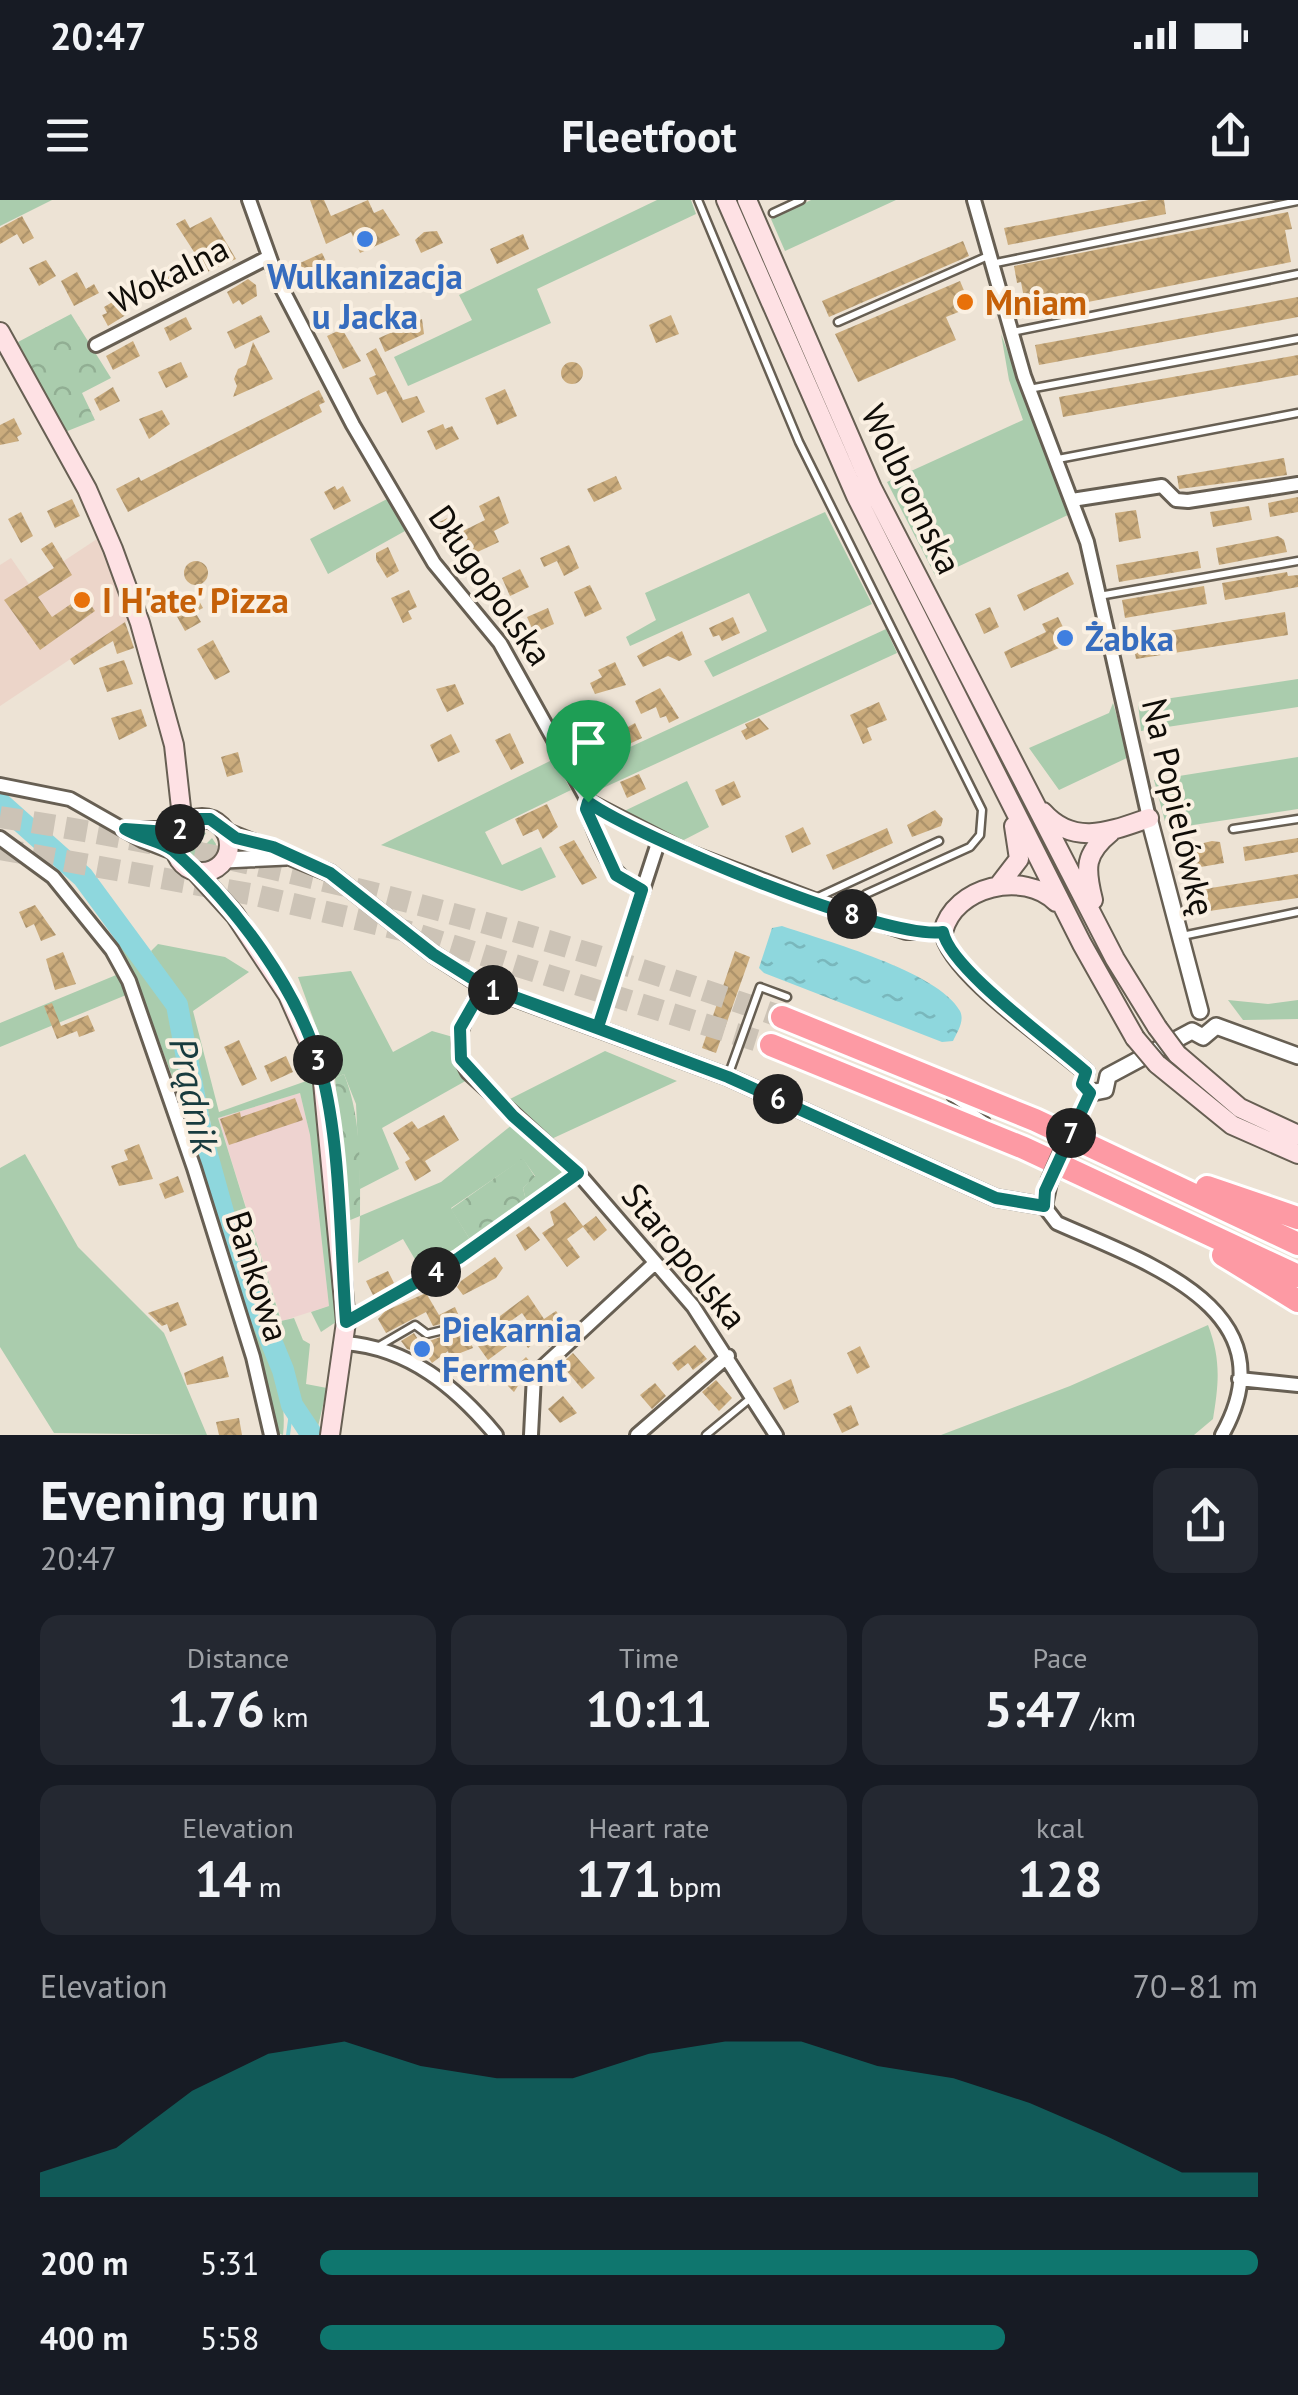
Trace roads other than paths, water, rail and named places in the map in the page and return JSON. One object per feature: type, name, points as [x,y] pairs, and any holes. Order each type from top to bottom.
[{"type":"highway","points":[[784,1007],[1298,1244]]},
{"type":"highway","points":[[771,1045],[1024,1148],[1298,1276]]},
{"type":"highway","points":[[1100,1151],[1298,1218]]},
{"type":"highway","points":[[1154,1208],[1298,1301]]},
{"type":"main road","name":"Wolbromska","points":[[726,200],[856,496],[1000,783]]},
{"type":"main road","name":"Wolbromska","points":[[748,200],[872,488],[1098,926],[1156,1026],[1177,1054],[1240,1108],[1298,1135]]},
{"type":"main road","points":[[0,332],[87,488],[113,549],[140,623],[179,768],[198,810],[225,831],[229,845],[224,862],[235,914]]},
{"type":"main road","points":[[179,768],[182,827],[176,853],[183,865],[196,872],[235,914],[296,1008],[322,1072],[346,1322],[330,1433]]},
{"type":"main road","points":[[943,932],[956,908],[999,885],[1014,868],[1020,851],[1000,783]]},
{"type":"main road","points":[[1000,783],[1136,1038],[1157,1064],[1232,1125],[1298,1154]]},
{"type":"main road","points":[[1033,800],[1059,827],[1073,833],[1111,832]]},
{"type":"main road","points":[[1098,926],[1086,861],[1093,846],[1111,832],[1149,818]]},
{"type":"main road","points":[[182,827],[208,819]]},
{"type":"main road","points":[[196,872],[224,862]]},
{"type":"main road","points":[[999,885],[1038,887],[1067,914]]},
{"type":"street","name":"Długopolska","points":[[250,200],[269,257],[304,334],[434,562],[500,643],[588,802]]},
{"type":"street","name":"Na Popielówkę","points":[[974,200],[1010,332],[1072,500],[1099,596],[1149,818],[1200,1011]]},
{"type":"street","name":"Wokalna","points":[[96,345],[269,257]]},
{"type":"street","points":[[1072,500],[1162,486],[1176,500],[1188,501],[1298,484]]},
{"type":"street","points":[[0,785],[55,794],[176,853]]},
{"type":"street","points":[[642,890],[614,872],[586,809],[588,802],[659,840],[850,914],[906,932],[943,932],[948,948],[967,971],[1086,1072]]},
{"type":"street","points":[[125,829],[182,827]]},
{"type":"street","points":[[225,831],[296,857],[342,881],[433,954],[484,986],[728,1077],[996,1198],[1044,1206],[1057,1223],[1176,1277],[1206,1299],[1229,1331],[1238,1379],[1234,1409],[1222,1435]]},
{"type":"street","name":"Bankowa","points":[[0,838],[52,876],[112,950],[129,981],[194,1168],[253,1357],[271,1435]]},
{"type":"street","points":[[598,1027],[659,840]]},
{"type":"street","points":[[224,862],[246,856],[296,857]]},
{"type":"street","name":"Staropolska","points":[[484,986],[460,1028],[461,1059],[513,1116],[578,1173],[655,1263],[728,1356],[776,1435]]},
{"type":"street","points":[[1192,1031],[1191,1019],[1200,1011],[1212,1015],[1216,1026],[1298,1056]]},
{"type":"street","points":[[1192,1031],[1204,1036],[1216,1026]]},
{"type":"street","points":[[1090,1093],[1105,1090],[1108,1076],[1192,1031]]},
{"type":"street","points":[[1086,1072],[1098,1068],[1108,1076]]},
{"type":"street","points":[[1086,1072],[1082,1084],[1090,1093]]},
{"type":"street","points":[[1044,1206],[1049,1182],[1090,1093]]},
{"type":"street","points":[[346,1322],[459,1258],[578,1173]]},
{"type":"street","points":[[531,1435],[534,1375],[655,1263]]},
{"type":"street","points":[[346,1343],[380,1346],[453,1388],[496,1435]]},
{"type":"street","points":[[638,1435],[728,1356]]},
{"type":"street","points":[[1238,1379],[1298,1385]]},
{"type":"lane","points":[[698,200],[799,442],[982,810],[980,835],[970,847],[866,894],[850,914]]},
{"type":"lane","points":[[774,213],[801,200]]},
{"type":"lane","points":[[838,322],[990,260],[1298,201]]},
{"type":"lane","points":[[1010,332],[1298,274]]},
{"type":"lane","points":[[1028,389],[1298,339]]},
{"type":"lane","points":[[1058,459],[1298,413]]},
{"type":"lane","points":[[1099,596],[1298,561]]},
{"type":"lane","points":[[1234,829],[1298,818]]},
{"type":"lane","points":[[812,900],[939,841]]},
{"type":"lane","points":[[1178,936],[1298,912]]},
{"type":"lane","points":[[728,1077],[760,988],[784,1007]]},
{"type":"lane","points":[[907,1066],[1024,1148]]},
{"type":"lane","points":[[897,1094],[1035,1120]]},
{"type":"lane","points":[[380,1346],[414,1325],[427,1334],[448,1329]]},
{"type":"lane","points":[[706,1435],[753,1396]]},
{"type":"water","points":[[782,926],[879,959],[929,983],[948,996],[960,1011],[961,1023],[953,1041],[942,1042],[764,973],[759,968],[772,928]]},
{"type":"waterway","name":"Prądnik","points":[[0,803],[83,877],[177,1005],[202,1137],[233,1248],[283,1370],[292,1405],[312,1435]]},
{"type":"waterway","points":[[288,1435],[292,1405]]},
{"type":"tunnel","points":[[0,817],[199,853],[396,899],[590,954],[782,1017]]},
{"type":"tunnel","points":[[0,849],[255,895],[406,931],[771,1045]]},
{"type":"place","name":"Wulkanizacja u Jacka","points":[[365,239]]},
{"type":"place","name":"Mniam","points":[[965,302]]},
{"type":"place","name":"I H'ate' Pizza","points":[[82,600]]},
{"type":"place","name":"Żabka","points":[[1065,638]]},
{"type":"place","name":"Piekarnia Ferment","points":[[422,1349]]}]
